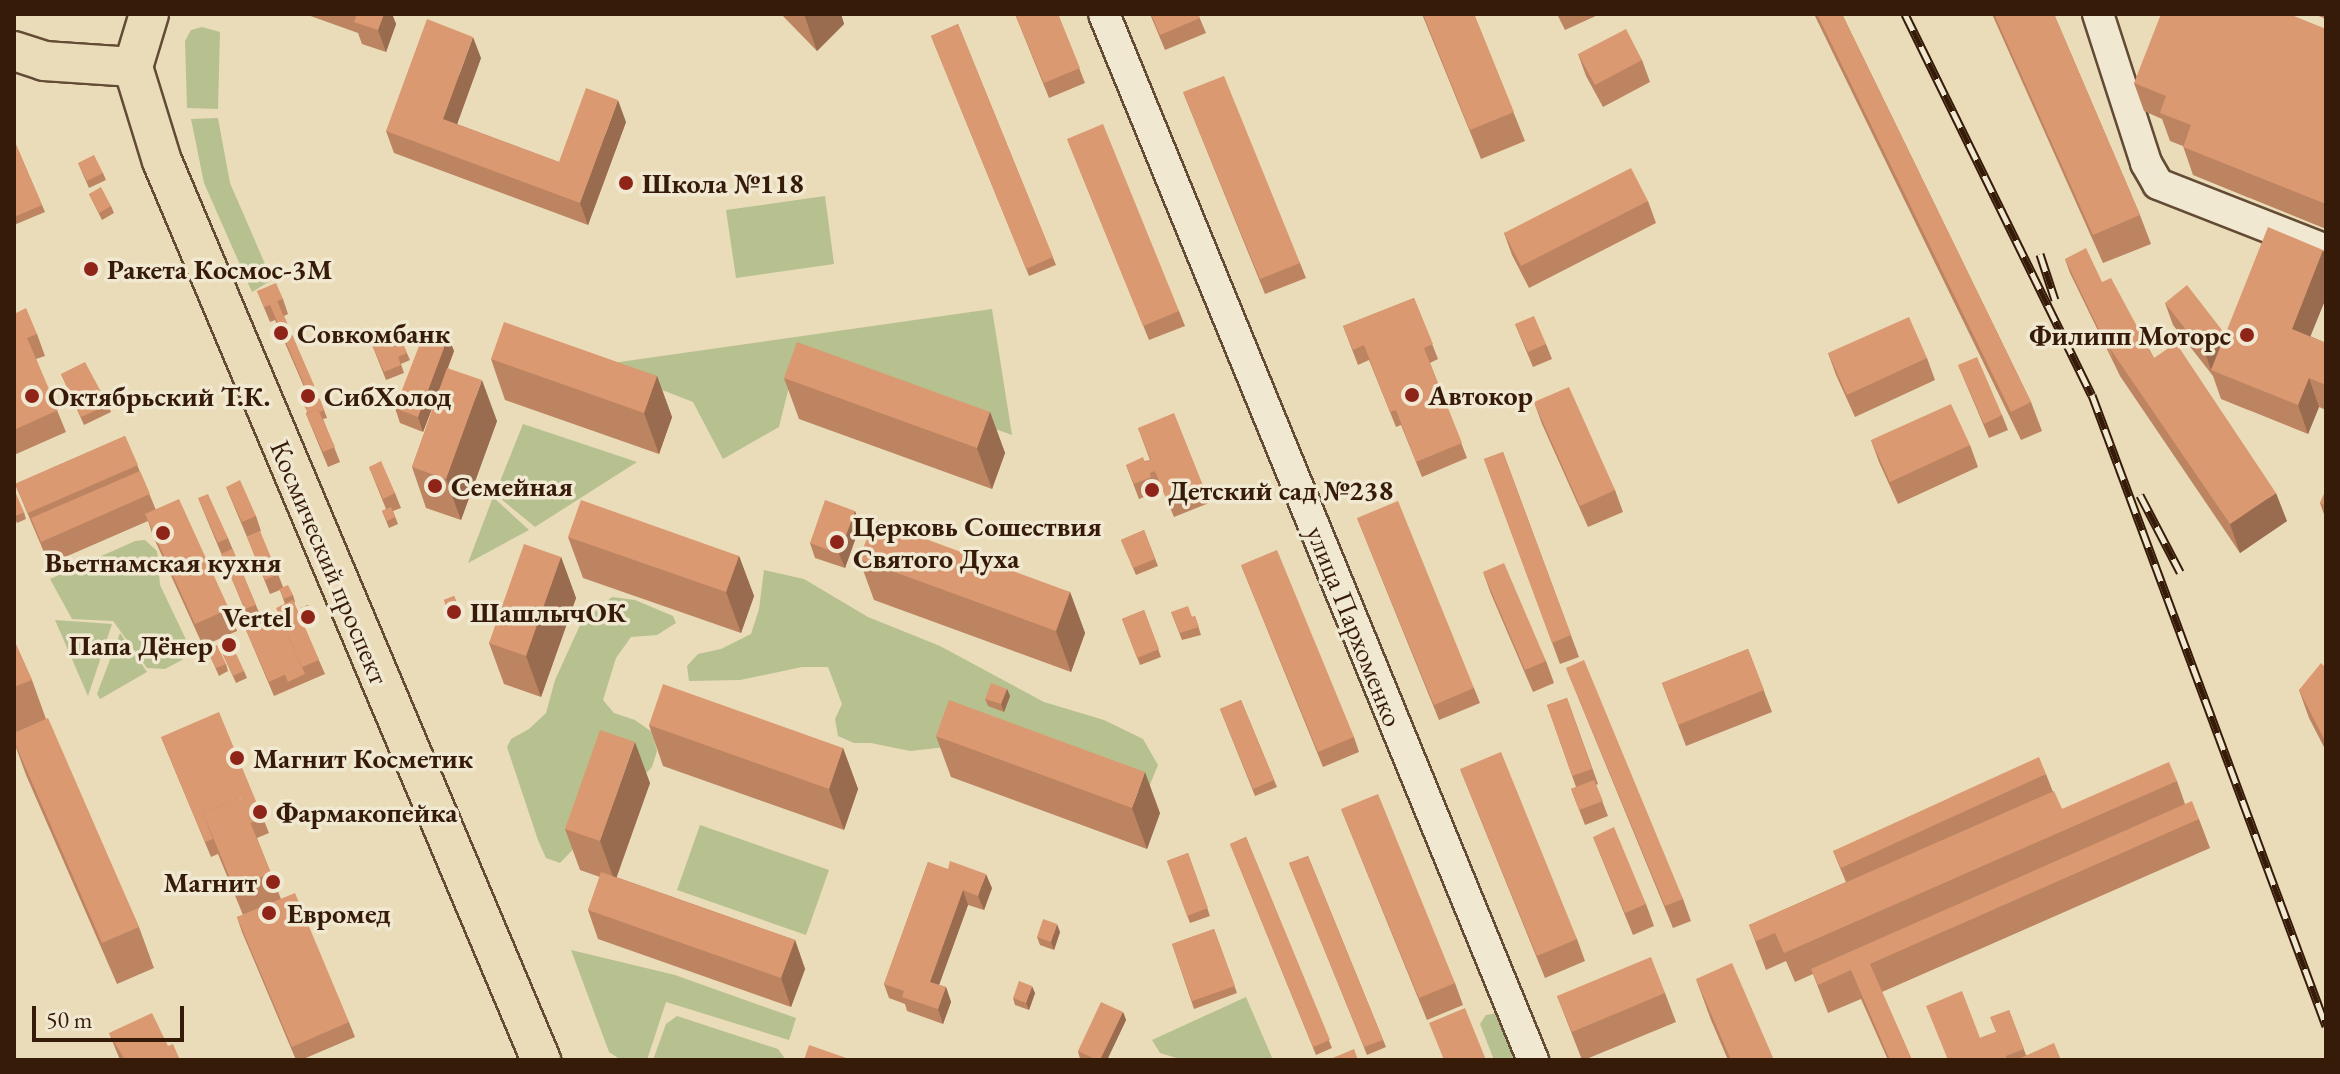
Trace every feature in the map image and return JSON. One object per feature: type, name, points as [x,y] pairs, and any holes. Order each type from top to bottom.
[{"type":"main road","points":[[14,51],[44,61],[133,67],[149,14]]},
{"type":"main road","name":"Космический проспект","points":[[133,67],[181,210],[541,1060]]},
{"type":"street","name":"улица Пархоменко","points":[[1104,14],[1533,1060]]},
{"type":"street","points":[[2098,14],[2146,163],[2158,184],[2326,250]]},
{"type":"green space","points":[[202,27],[220,32],[218,109],[187,108],[185,41],[191,30]]},
{"type":"green space","points":[[218,118],[230,183],[272,280],[252,292],[204,183],[191,119]]},
{"type":"green space","points":[[825,196],[834,264],[736,278],[726,210]]},
{"type":"green space","points":[[992,309],[1012,435],[852,378],[792,375],[779,427],[723,459],[693,402],[598,365]]},
{"type":"green space","points":[[523,424],[637,462],[535,527],[495,494]]},
{"type":"green space","points":[[493,497],[529,530],[468,563]]},
{"type":"green space","points":[[145,540],[157,551],[160,585],[189,646],[182,660],[165,669],[147,668],[113,621],[72,619],[50,579],[135,541]]},
{"type":"green space","points":[[764,570],[804,579],[868,617],[940,646],[1044,702],[1104,720],[1143,739],[1158,765],[1147,792],[946,747],[910,751],[871,743],[854,743],[838,736],[835,719],[842,704],[828,667],[802,667],[740,680],[689,681],[687,666],[698,654],[721,649],[751,634],[759,609]]},
{"type":"green space","points":[[612,597],[635,600],[673,616],[676,623],[657,635],[631,637],[616,658],[603,700],[614,713],[635,720],[652,732],[657,751],[652,767],[560,863],[546,858],[507,747],[511,739],[529,729],[546,713],[555,680],[581,623]]},
{"type":"green space","points":[[55,620],[112,624],[88,696]]},
{"type":"green space","points":[[120,633],[147,672],[100,699],[97,694]]},
{"type":"green space","points":[[700,825],[829,870],[806,935],[677,890]]},
{"type":"green space","points":[[571,950],[675,975],[796,1018],[789,1040],[666,1002],[647,1060],[621,1060],[609,1052]]},
{"type":"green space","points":[[1246,997],[1273,1060],[1183,1060],[1160,1053],[1152,1040]]},
{"type":"green space","points":[[1503,1012],[1531,1060],[1494,1060],[1480,1024],[1486,1015]]},
{"type":"green space","points":[[677,1016],[778,1049],[786,1060],[653,1060],[666,1024]]},
{"type":"building","points":[[357,14],[384,14],[378,30],[354,22]]},
{"type":"building","points":[[1015,14],[1058,14],[1080,68],[1044,83]]},
{"type":"building","points":[[1151,14],[1198,14],[1200,18],[1160,35]]},
{"type":"building","points":[[1423,14],[1474,14],[1514,112],[1470,130]]},
{"type":"building","points":[[1817,14],[1842,14],[2031,402],[2011,412]]},
{"type":"building","points":[[1994,14],[2054,14],[2140,215],[2093,235]]},
{"type":"building","points":[[2161,14],[2289,14],[2326,29],[2326,204],[2183,147],[2191,125],[2160,113],[2166,96],[2134,83]]},
{"type":"building","points":[[427,19],[473,37],[443,119],[559,162],[586,88],[618,100],[580,203],[386,131]]},
{"type":"building","points":[[958,24],[1053,257],[1026,269],[931,36]]},
{"type":"building","points":[[1626,29],[1642,60],[1595,85],[1578,54]]},
{"type":"building","points":[[1224,76],[1300,263],[1260,279],[1183,92]]},
{"type":"building","points":[[1103,124],[1179,311],[1143,326],[1067,139]]},
{"type":"building","points":[[14,140],[42,205],[14,217]]},
{"type":"building","points":[[94,155],[103,173],[87,181],[78,163]]},
{"type":"building","points":[[1631,168],[1648,201],[1521,266],[1504,233]]},
{"type":"building","points":[[101,187],[111,206],[99,213],[89,194]]},
{"type":"building","points":[[2268,227],[2323,250],[2292,329],[2326,343],[2326,385],[2309,378],[2298,405],[2211,370]]},
{"type":"building","points":[[2086,248],[2102,282],[2111,278],[2147,345],[2138,333],[2109,347],[2114,361],[2065,259]]},
{"type":"building","points":[[276,283],[283,299],[277,301],[314,385],[306,389],[270,305],[264,307],[257,291]]},
{"type":"building","points":[[2187,285],[2225,334],[2221,344],[2206,355],[2165,303]]},
{"type":"building","name":"Автокор","points":[[1414,298],[1433,344],[1424,348],[1462,443],[1416,462],[1396,410],[1390,412],[1364,345],[1353,350],[1343,326]]},
{"type":"building","name":"Октябрьский Т.К.","points":[[14,307],[16,313],[26,308],[29,315],[37,334],[27,338],[58,410],[14,430]]},
{"type":"building","points":[[1534,316],[1546,344],[1528,352],[1515,324]]},
{"type":"building","points":[[1909,317],[1927,358],[1847,395],[1828,353]]},
{"type":"building","points":[[504,322],[657,376],[644,413],[491,359]]},
{"type":"building","points":[[426,328],[448,337],[418,417],[395,408]]},
{"type":"building","points":[[387,330],[389,336],[398,333],[407,353],[398,357],[401,365],[384,372],[369,337]]},
{"type":"building","points":[[2138,333],[2154,358],[2176,343],[2276,493],[2230,524],[2109,347]]},
{"type":"building","points":[[797,342],[990,412],[977,448],[784,378]]},
{"type":"building","points":[[1977,357],[2002,415],[1984,424],[1958,365]]},
{"type":"building","points":[[85,362],[108,405],[81,417],[61,374]]},
{"type":"building","points":[[447,368],[482,380],[446,479],[412,467]]},
{"type":"building","points":[[1569,387],[1615,490],[1580,506],[1534,402]]},
{"type":"building","points":[[320,399],[324,410],[308,413],[304,406]]},
{"type":"building","points":[[1951,404],[1970,445],[1890,482],[1871,440]]},
{"type":"building","points":[[318,409],[335,447],[323,452],[306,414]]},
{"type":"building","points":[[1174,413],[1204,488],[1168,503],[1155,471],[1150,473],[1151,477],[1134,484],[1126,465],[1143,457],[1145,462],[1151,460],[1138,428]]},
{"type":"building","points":[[125,436],[138,465],[28,513],[15,484]]},
{"type":"building","points":[[1503,452],[1571,635],[1552,643],[1484,459]]},
{"type":"building","points":[[381,461],[395,493],[383,499],[369,467]]},
{"type":"building","points":[[140,471],[150,494],[41,542],[31,518]]},
{"type":"building","points":[[240,480],[256,516],[242,522],[226,487]]},
{"type":"building","points":[[14,489],[24,512],[15,516],[14,514]]},
{"type":"building","points":[[2326,490],[2326,506],[2320,503]]},
{"type":"building","points":[[208,494],[228,538],[218,543],[198,498]]},
{"type":"building","points":[[179,499],[229,609],[195,624],[145,514]]},
{"type":"building","points":[[581,500],[739,556],[726,592],[568,537]]},
{"type":"building","points":[[825,500],[855,511],[839,554],[810,543]]},
{"type":"building","points":[[1398,501],[1474,688],[1434,705],[1357,518]]},
{"type":"building","points":[[391,507],[395,517],[387,521],[382,511]]},
{"type":"building","points":[[874,520],[1070,592],[1056,631],[859,559]]},
{"type":"building","points":[[1144,530],[1155,559],[1133,568],[1121,540]]},
{"type":"building","points":[[260,531],[278,574],[265,580],[247,537]]},
{"type":"building","points":[[524,544],[561,557],[526,656],[489,643]]},
{"type":"building","points":[[232,549],[256,605],[245,609],[221,554]]},
{"type":"building","points":[[1277,550],[1354,737],[1318,752],[1241,565]]},
{"type":"building","points":[[1504,563],[1546,661],[1525,670],[1483,572]]},
{"type":"building","points":[[288,585],[293,595],[284,599],[279,589]]},
{"type":"building","points":[[454,596],[459,608],[449,612],[444,600]]},
{"type":"building","points":[[293,600],[319,660],[302,667],[276,608]]},
{"type":"building","points":[[308,605],[310,612],[304,615],[301,608]]},
{"type":"building","points":[[1188,606],[1199,627],[1180,633],[1171,612]]},
{"type":"building","points":[[1144,610],[1159,649],[1137,658],[1122,619]]},
{"type":"building","points":[[260,615],[286,674],[269,682],[243,623]]},
{"type":"building","points":[[279,615],[305,674],[288,682],[263,622]]},
{"type":"building","points":[[229,638],[244,671],[233,676],[218,644]]},
{"type":"building","points":[[14,640],[32,680],[14,687]]},
{"type":"building","points":[[217,645],[226,664],[216,668],[207,649]]},
{"type":"building","points":[[1748,649],[1764,690],[1678,725],[1662,683]]},
{"type":"building","points":[[1584,660],[1683,899],[1665,906],[1566,668]]},
{"type":"building","points":[[2321,663],[2326,668],[2326,739],[2299,690]]},
{"type":"building","points":[[991,683],[1007,689],[1001,704],[985,699]]},
{"type":"building","points":[[663,684],[843,748],[829,789],[649,725]]},
{"type":"building","points":[[1567,698],[1592,769],[1572,776],[1547,705]]},
{"type":"building","points":[[949,700],[1145,772],[1132,808],[936,736]]},
{"type":"building","points":[[1241,700],[1274,780],[1253,789],[1220,709]]},
{"type":"building","points":[[219,712],[263,818],[250,823],[240,798],[203,813],[213,839],[205,842],[161,737]]},
{"type":"building","points":[[48,718],[139,927],[102,943],[14,741],[14,733]]},
{"type":"building","points":[[600,730],[635,742],[600,841],[565,829]]},
{"type":"building","points":[[1501,752],[1577,939],[1537,956],[1460,769]]},
{"type":"building","points":[[2039,757],[2046,774],[1841,868],[1833,851]]},
{"type":"building","points":[[2169,762],[2177,781],[1784,953],[1775,933],[1756,941],[1749,925],[2054,791],[2062,809]]},
{"type":"building","points":[[1594,780],[1603,801],[1579,810],[1571,789]]},
{"type":"building","points":[[1378,794],[1455,983],[1419,998],[1341,809]]},
{"type":"building","points":[[240,798],[271,873],[234,888],[203,813]]},
{"type":"building","points":[[2192,801],[2199,819],[1870,964],[1912,1060],[1890,1060],[1851,970],[1818,985],[1811,969]]},
{"type":"building","points":[[1614,827],[1646,904],[1625,913],[1593,837]]},
{"type":"building","points":[[1246,837],[1330,1040],[1313,1047],[1230,844]]},
{"type":"building","points":[[1188,853],[1208,908],[1187,916],[1167,861]]},
{"type":"building","points":[[1308,856],[1383,1040],[1364,1047],[1289,863]]},
{"type":"building","points":[[950,861],[986,874],[978,896],[963,890],[930,982],[946,987],[938,1009],[902,997],[904,991],[884,984],[928,862],[948,869]]},
{"type":"building","points":[[601,872],[795,940],[781,978],[588,910]]},
{"type":"building","points":[[295,893],[349,1022],[292,1047],[237,917]]},
{"type":"building","points":[[1043,919],[1057,924],[1051,942],[1037,937]]},
{"type":"building","points":[[1214,929],[1235,986],[1192,1001],[1172,944]]},
{"type":"building","points":[[1651,957],[1665,993],[1572,1032],[1557,996]]},
{"type":"building","points":[[1732,963],[1774,1060],[1731,1060],[1696,979]]},
{"type":"building","points":[[1019,981],[1032,986],[1026,1003],[1013,998]]},
{"type":"building","points":[[1962,991],[1980,1038],[1996,1032],[1990,1017],[2009,1010],[2024,1049],[2006,1056],[2007,1060],[1948,1060],[1926,1006]]},
{"type":"building","points":[[1101,1002],[1123,1012],[1100,1060],[1097,1060],[1078,1051]]},
{"type":"building","points":[[1465,1008],[1486,1060],[1444,1060],[1429,1023]]},
{"type":"building","points":[[152,1013],[168,1046],[173,1044],[180,1060],[125,1060],[109,1033]]},
{"type":"building","points":[[2054,1043],[2061,1060],[2016,1060]]},
{"type":"building","points":[[809,1045],[852,1060],[804,1060]]},
{"type":"building","points":[[1354,1049],[1358,1060],[1328,1060]]},
{"type":"railway","points":[[1905,14],[2092,395],[2326,1026]]},
{"type":"railway","points":[[2040,254],[2055,300]]},
{"type":"railway","points":[[2140,495],[2180,572]]},
{"type":"place","name":"Школа №118","points":[[626,183]]},
{"type":"place","name":"Ракета Космос-3М","points":[[91,269]]},
{"type":"place","name":"Совкомбанк","points":[[281,333]]},
{"type":"place","name":"Филипп Моторс","points":[[2247,335]]},
{"type":"place","name":"Автокор","points":[[1412,395]]},
{"type":"place","name":"Октябрьский Т.К.","points":[[32,396]]},
{"type":"place","name":"СибХолод","points":[[308,396]]},
{"type":"place","name":"Семейная","points":[[435,486]]},
{"type":"place","name":"Детский сад №238","points":[[1152,490]]},
{"type":"place","name":"Вьетнамская кухня","points":[[163,533]]},
{"type":"place","name":"Церковь Сошествия Святого Духа","points":[[837,542]]},
{"type":"place","name":"ШашлычОК","points":[[454,612]]},
{"type":"place","name":"Vertel","points":[[308,617]]},
{"type":"place","name":"Папа Дёнер","points":[[229,645]]},
{"type":"place","name":"Магнит Косметик","points":[[237,758]]},
{"type":"place","name":"Фармакопейка","points":[[260,812]]},
{"type":"place","name":"Магнит","points":[[273,882]]},
{"type":"place","name":"Евромед","points":[[269,913]]}]
